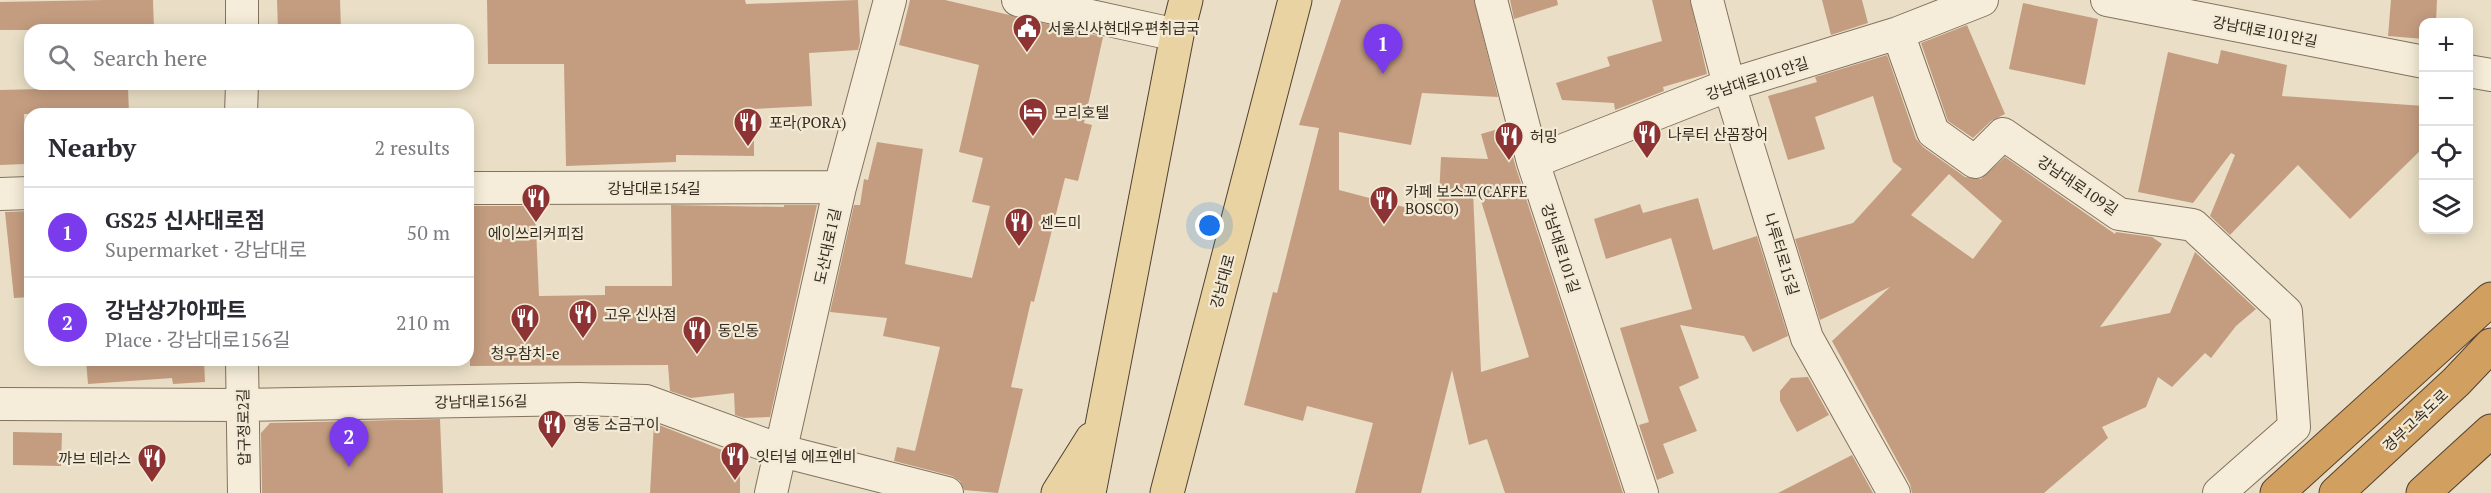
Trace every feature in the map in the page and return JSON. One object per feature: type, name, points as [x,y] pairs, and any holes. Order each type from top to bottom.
[{"type":"highway","points":[[2277,493],[2491,299]]},
{"type":"highway","name":"경부고속도로","points":[[2336,493],[2456,382],[2491,345]]},
{"type":"highway","points":[[2423,493],[2491,431]]},
{"type":"main road","points":[[1089,493],[1177,35],[1186,0]]},
{"type":"main road","name":"강남대로","points":[[1167,493],[1295,0]]},
{"type":"main road","points":[[1058,493],[1102,423]]},
{"type":"street","points":[[242,0],[242,24]]},
{"type":"street","name":"도산대로1길","points":[[771,493],[783,451],[840,187],[890,0]]},
{"type":"street","points":[[1018,0],[1177,35]]},
{"type":"street","name":"강남대로101길","points":[[1491,0],[1533,162],[1642,493]]},
{"type":"street","name":"나루터로15길","points":[[1707,0],[1729,85],[1808,338],[1894,493]]},
{"type":"street","name":"강남대로101안길","points":[[1533,162],[1729,85],[1898,33],[1982,0]]},
{"type":"street","name":"강남대로101안길","points":[[2107,0],[2419,61]]},
{"type":"street","name":"강남대로109길","points":[[1898,33],[1933,132],[1975,162],[2003,134],[2119,214],[2193,225],[2286,312],[2294,427],[2219,493]]},
{"type":"street","points":[[2473,72],[2491,75]]},
{"type":"street","points":[[241,108],[242,90]]},
{"type":"street","name":"강남대로154길","points":[[474,189],[840,187]]},
{"type":"street","points":[[0,194],[24,193]]},
{"type":"street","name":"압구정로2길","points":[[242,366],[244,493]]},
{"type":"street","name":"강남대로156길","points":[[0,404],[242,405],[579,399],[646,401],[783,451],[948,493]]},
{"type":"building","points":[[153,0],[154,24],[24,24],[24,30],[0,30],[0,2]]},
{"type":"building","points":[[277,0],[340,0],[341,24],[278,24]]},
{"type":"building","points":[[487,0],[745,0],[746,4],[858,0],[860,42],[858,50],[809,53],[812,106],[754,109],[754,156],[676,155],[676,162],[566,166],[564,64],[488,64]]},
{"type":"building","points":[[910,0],[945,0],[1103,37],[1084,123],[1092,125],[1078,181],[1065,178],[1034,302],[1031,301],[1011,387],[1023,389],[998,493],[964,490],[960,481],[952,476],[894,461],[897,447],[915,451],[940,347],[883,336],[887,318],[830,312],[854,205],[860,205],[864,179],[868,180],[877,142],[923,149],[905,264],[972,278],[990,206],[972,202],[983,158],[959,152],[979,65],[899,45]]},
{"type":"building","points":[[1341,0],[1474,0],[1498,97],[1422,93],[1411,145],[1339,132],[1339,190],[1438,216],[1441,157],[1488,159],[1481,134],[1505,127],[1516,168],[1623,493],[1505,493],[1487,439],[1469,445],[1452,370],[1421,493],[1355,493],[1373,423],[1307,406],[1303,421],[1244,405],[1273,292],[1277,293],[1319,128],[1299,125]],"holes":[[[1478,191],[1529,357],[1481,372],[1473,192]]]},
{"type":"building","points":[[1510,0],[1557,0],[1558,5],[1514,19]]},
{"type":"building","points":[[1652,0],[1690,0],[1707,74],[1663,87],[1664,91],[1615,110],[1614,103],[1562,100],[1556,83],[1610,66],[1607,57],[1662,41]]},
{"type":"building","points":[[1822,0],[1862,0],[1868,23],[1831,35]]},
{"type":"building","points":[[2391,0],[2437,0],[2436,18],[2419,18],[2419,39],[2388,36]]},
{"type":"building","points":[[2023,3],[2098,19],[2085,85],[2009,69]]},
{"type":"building","points":[[1967,25],[2005,114],[1991,121],[1973,138],[1948,121],[1921,43]]},
{"type":"building","points":[[2221,50],[2287,65],[2282,96],[2419,106],[2419,152],[2350,219],[2298,165],[2230,235],[2210,216],[2235,155],[2231,153],[2193,203],[2138,192],[2168,52],[2218,64]]},
{"type":"building","points":[[1887,55],[1916,139],[1923,147],[1965,177],[1981,179],[2005,157],[2115,234],[2116,232],[2152,237],[2162,244],[2100,327],[2170,313],[2195,252],[2256,309],[2236,326],[2211,358],[2205,353],[2172,387],[2158,377],[2146,407],[2102,427],[2108,438],[2044,493],[1912,493],[1910,484],[1832,341],[1890,287],[1820,320],[1795,239],[1853,223],[1902,169],[1893,162],[1873,96],[1815,117],[1825,149],[1788,160],[1768,96],[1817,82],[1815,77]],"holes":[[[1949,174],[2002,221],[1973,259],[1911,215]]]},
{"type":"building","points":[[0,90],[128,90],[129,108],[24,108],[24,164],[0,165]]},
{"type":"building","points":[[1698,198],[1713,250],[1757,236],[1788,336],[1753,352],[1744,336],[1680,325],[1699,378],[1679,387],[1697,431],[1663,444],[1674,473],[1657,480],[1639,425],[1649,422],[1620,328],[1692,309],[1671,238],[1606,259],[1594,219],[1640,204],[1643,213]]},
{"type":"building","points":[[671,205],[784,207],[784,205],[817,205],[770,417],[744,418],[735,415],[734,393],[691,398],[670,391],[668,365],[474,366],[474,206],[535,206],[539,296],[605,295],[605,286],[672,286]]},
{"type":"building","points":[[24,211],[24,297],[14,298],[5,212]]},
{"type":"building","points":[[86,366],[204,366],[205,382],[173,384],[172,378],[88,384]]},
{"type":"building","points":[[1808,377],[1829,415],[1797,432],[1780,401],[1780,391],[1791,378]]},
{"type":"building","points":[[440,419],[443,493],[262,493],[261,433],[270,423]]},
{"type":"building","points":[[654,423],[740,457],[740,493],[650,493]]},
{"type":"building","points":[[13,432],[62,433],[61,466],[13,465]]},
{"type":"building","points":[[1852,455],[1873,493],[1778,493]]},
{"type":"place","name":"서울신사현대우편취급국","points":[[1027,54]]},
{"type":"place","name":"GS25 신사대로점","points":[[1383,74]]},
{"type":"place","name":"모리호텔","points":[[1033,138]]},
{"type":"place","name":"포라(PORA)","points":[[748,148]]},
{"type":"place","name":"나루터 산꼼장어","points":[[1647,160]]},
{"type":"place","name":"허밍","points":[[1509,162]]},
{"type":"place","name":"에이쓰리커피집","points":[[536,224]]},
{"type":"place","name":"카페 보스꼬(CAFFE BOSCO)","points":[[1384,226]]},
{"type":"place","name":"센드미","points":[[1019,248]]},
{"type":"place","name":"고우 신사점","points":[[583,340]]},
{"type":"place","name":"청우참치-e","points":[[525,344]]},
{"type":"place","name":"동인동","points":[[697,356]]},
{"type":"place","name":"영동 소금구이","points":[[552,450]]},
{"type":"place","name":"강남상가아파트","points":[[349,467]]},
{"type":"place","name":"잇터널 에프엔비","points":[[735,482]]},
{"type":"place","name":"까브 테라스","points":[[152,484]]}]
